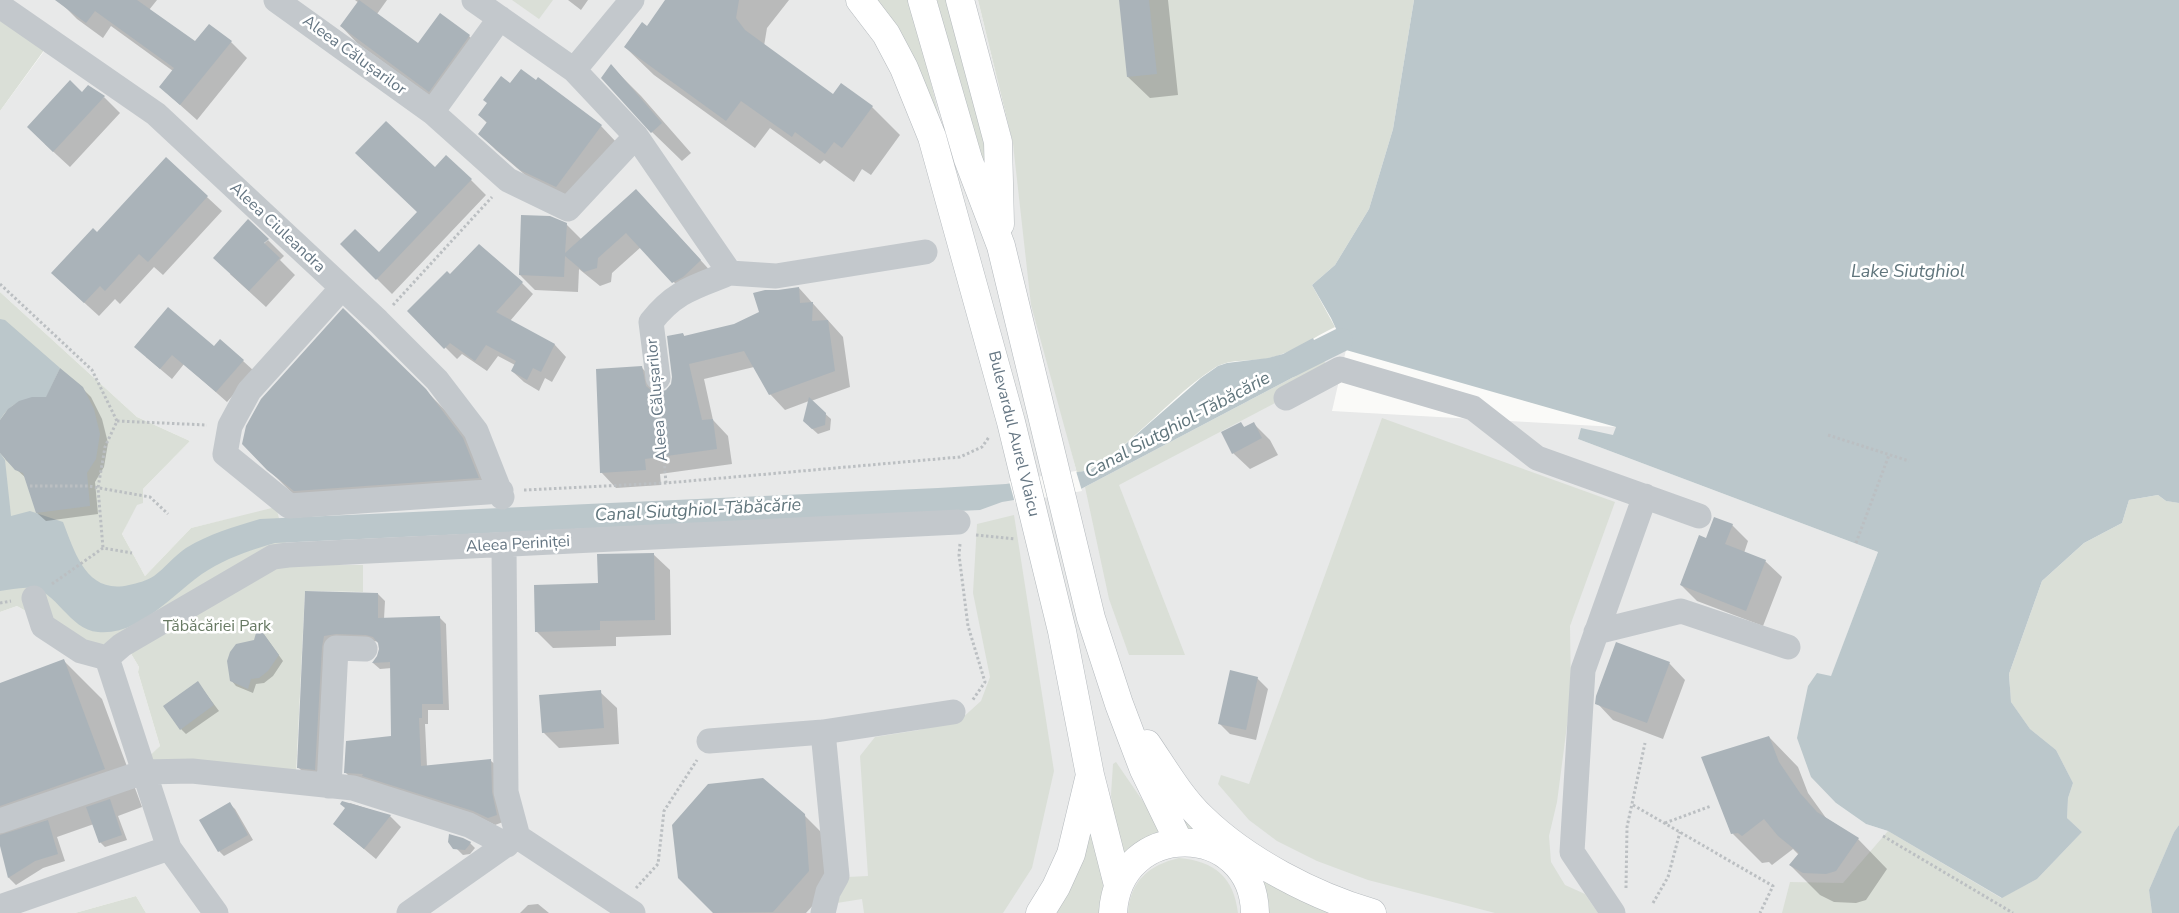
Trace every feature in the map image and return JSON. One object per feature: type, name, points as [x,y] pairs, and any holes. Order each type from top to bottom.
[{"type":"main road","name":"Bulevardul Aurel Vlaicu","points":[[860,0],[886,34],[904,68],[932,136],[1030,540],[1062,631],[1090,775],[1118,886]]},
{"type":"main road","name":"Bulevardul Aurel Vlaicu","points":[[922,0],[968,159],[1001,246],[1091,618],[1119,704],[1144,770],[1179,842]]},
{"type":"main road","points":[[960,0],[998,142],[1001,246]]},
{"type":"main road","points":[[1119,704],[1184,798],[1202,819],[1248,854],[1282,875],[1338,903],[1372,913]]},
{"type":"main road","points":[[1040,913],[1056,887],[1071,854],[1090,775]]},
{"type":"main road","points":[[1113,913],[1113,900],[1118,886],[1134,861],[1163,845],[1179,842],[1197,843],[1214,848],[1229,857],[1241,870],[1250,886],[1255,913]]},
{"type":"street","name":"Aleea Călușarilor","points":[[276,0],[432,112],[508,180],[568,209],[636,136]]},
{"type":"street","points":[[474,0],[574,70],[636,136],[730,273]]},
{"type":"street","points":[[574,70],[632,0]]},
{"type":"street","name":"Aleea Ciuleandra","points":[[0,6],[156,114],[378,321],[437,380],[476,431],[502,494]]},
{"type":"street","points":[[432,112],[500,18]]},
{"type":"street","name":"Aleea Călușarilor","points":[[658,378],[651,322],[661,309],[685,290],[730,273],[776,276],[925,252]]},
{"type":"street","points":[[341,288],[249,390],[230,426],[225,454],[289,506],[502,494]]},
{"type":"street","points":[[1286,398],[1340,369],[1473,408],[1537,458],[1699,516]]},
{"type":"street","points":[[1620,904],[1572,852],[1583,670],[1645,496]]},
{"type":"street","name":"Aleea Periniței","points":[[107,658],[122,646],[273,558],[288,554],[960,528]]},
{"type":"street","points":[[504,546],[506,792],[512,841]]},
{"type":"street","points":[[34,598],[43,626],[81,651],[107,658],[169,848],[216,913]]},
{"type":"street","points":[[1596,632],[1681,612],[1788,647]]},
{"type":"street","points":[[329,786],[336,648],[365,649]]},
{"type":"street","points":[[709,741],[823,732],[953,712]]},
{"type":"street","points":[[823,732],[836,876],[828,892],[823,913]]},
{"type":"street","points":[[0,821],[144,772],[192,771],[354,788],[512,841],[627,909]]},
{"type":"street","points":[[408,913],[512,841]]},
{"type":"street","points":[[0,907],[169,848]]},
{"type":"path","points":[[400,298],[508,180]]},
{"type":"path","points":[[0,284],[92,370],[117,421]]},
{"type":"path","name":"Aleea Călușarilor","points":[[658,378],[666,483]]},
{"type":"path","points":[[117,421],[230,426]]},
{"type":"path","points":[[103,548],[98,488],[105,447],[117,421]]},
{"type":"path","points":[[502,494],[666,483],[960,457],[982,447],[1002,427]]},
{"type":"path","points":[[1828,435],[1909,461]]},
{"type":"path","points":[[1856,543],[1889,455]]},
{"type":"path","points":[[30,486],[88,486],[150,497],[168,514]]},
{"type":"path","points":[[953,712],[974,700],[985,682],[968,626],[959,555],[960,528],[1030,540]]},
{"type":"path","points":[[34,598],[103,548],[132,553]]},
{"type":"path","points":[[627,909],[658,864],[664,811],[709,741]]},
{"type":"path","points":[[1620,904],[1625,877],[1628,827],[1645,743]]},
{"type":"path","points":[[1633,805],[1773,886],[1760,913]]},
{"type":"path","points":[[1664,823],[1711,806]]},
{"type":"path","points":[[1653,902],[1668,877],[1680,832]]},
{"type":"path","points":[[1883,836],[2013,913]]},
{"type":"shaded area","points":[[0,0],[978,0],[1013,144],[1061,411],[1081,489],[1346,350],[1332,411],[1616,427],[1614,436],[1578,439],[1878,552],[1831,677],[1836,803],[1866,824],[1888,831],[2166,501],[2179,503],[2179,825],[2174,832],[2152,913],[146,913],[136,896],[75,913],[0,913],[0,612],[17,606],[84,644],[124,642],[139,667],[138,672],[160,746],[146,760],[296,776],[305,591],[363,592],[363,565],[292,565],[276,508],[191,528],[145,576],[122,534],[143,489],[190,441],[137,417],[0,292],[0,111],[45,50]]},
{"type":"green space","points":[[512,0],[553,0],[539,19]]},
{"type":"green space","points":[[876,0],[911,0],[944,137]]},
{"type":"green space","points":[[937,0],[950,0],[993,183],[989,194]]},
{"type":"green space","points":[[978,0],[1414,0],[1393,129],[1369,209],[1335,265],[1312,285],[1335,327],[1278,356],[1229,362],[1216,367],[1184,391],[1115,453],[1101,463],[1077,473],[1031,305],[1013,144]]},
{"type":"green space","points":[[0,20],[45,49],[0,111]]},
{"type":"green space","name":"Tăbăcăriei Park","points":[[0,292],[137,417],[190,441],[143,489],[143,503],[137,505],[122,534],[145,576],[191,528],[276,507],[292,565],[363,565],[363,592],[305,591],[296,776],[145,760],[160,746],[138,672],[139,667],[124,642],[113,645],[84,644],[17,606],[0,612]]},
{"type":"green space","points":[[1324,361],[1330,369],[1277,402],[1119,485],[1185,655],[1129,655],[1109,599],[1085,487]]},
{"type":"green space","points":[[1382,418],[1615,502],[1570,626],[1571,695],[1557,802],[1549,836],[1551,862],[1565,885],[1585,894],[1598,913],[1495,913],[1368,880],[1317,861],[1277,841],[1249,820],[1218,784],[1221,775],[1249,784]]},
{"type":"green space","points":[[2158,495],[2166,501],[2179,503],[2179,825],[2174,832],[2149,890],[2152,913],[1782,913],[1790,882],[1843,883],[1888,831],[2001,898],[2037,879],[2082,832],[2067,818],[2068,798],[2073,783],[2056,750],[2030,729],[2011,702],[2009,674],[2042,581],[2084,543],[2122,523],[2129,500]]},
{"type":"green space","points":[[1014,515],[1054,771],[1032,868],[1003,913],[864,913],[862,899],[837,903],[847,877],[868,876],[860,756],[875,737],[919,730],[960,720],[981,701],[990,677],[973,593],[977,524]]},
{"type":"green space","points":[[1116,762],[1164,832],[1119,869],[1111,795],[1113,764]]},
{"type":"green space","points":[[1177,797],[1352,913],[1265,913],[1262,902],[1184,831]]},
{"type":"green space","points":[[1090,811],[1111,877],[1103,911],[1099,913],[1050,913]]},
{"type":"green space","points":[[1179,858],[1203,863],[1212,867],[1220,874],[1232,890],[1238,913],[1128,913],[1133,892],[1143,876],[1159,865]]},
{"type":"green space","points":[[136,896],[146,913],[75,913]]},
{"type":"water","name":"Lake Siutghiol","points":[[1414,0],[2179,0],[2179,503],[2166,501],[2158,495],[2129,500],[2122,523],[2084,543],[2042,581],[2009,674],[2011,702],[2030,729],[2056,750],[2073,783],[2068,798],[2067,818],[2082,832],[2037,879],[2002,898],[1888,831],[1866,824],[1836,803],[1811,777],[1797,738],[1808,686],[1817,673],[1831,676],[1878,552],[1578,439],[1581,428],[1613,435],[1616,427],[1346,350],[1331,318],[1312,285],[1335,265],[1369,209],[1393,129]]},
{"type":"water","points":[[0,319],[5,320],[60,368],[46,398],[32,398],[19,402],[9,409],[0,420]]},
{"type":"water","points":[[1313,338],[1324,361],[1081,489],[1002,502],[980,510],[275,543],[244,553],[215,566],[187,585],[146,618],[131,626],[115,631],[98,632],[88,630],[48,595],[39,590],[19,588],[0,591],[0,453],[5,460],[11,516],[30,511],[63,522],[78,558],[93,578],[103,584],[115,586],[129,585],[139,583],[154,576],[182,551],[195,543],[222,531],[260,519],[1006,484],[1090,470],[1112,456],[1201,378],[1218,366],[1283,354]]},
{"type":"water","points":[[2179,825],[2179,913],[2152,913],[2149,890],[2174,832]]},
{"type":"pier","points":[[1076,471],[1082,491],[1015,503],[1009,481]]},
{"type":"building","points":[[55,0],[137,0],[195,41],[209,24],[232,41],[180,105],[159,87],[174,68],[95,11],[86,23]]},
{"type":"building","points":[[359,0],[418,43],[440,13],[470,35],[429,92],[340,26]]},
{"type":"building","points":[[665,0],[739,0],[736,18],[745,30],[833,94],[841,83],[873,106],[842,148],[834,142],[825,154],[795,132],[792,137],[741,101],[726,121],[624,47],[642,22],[647,26]]},
{"type":"building","points":[[1119,0],[1149,0],[1157,74],[1127,77]]},
{"type":"building","points":[[611,64],[662,123],[651,133],[601,78]]},
{"type":"building","points":[[521,69],[536,80],[538,77],[602,125],[556,187],[520,170],[478,134],[487,122],[478,115],[487,103],[483,100],[501,76],[510,83]]},
{"type":"building","points":[[70,80],[82,92],[88,85],[105,96],[53,152],[27,127]]},
{"type":"building","points":[[386,121],[435,167],[446,155],[472,179],[376,280],[340,244],[355,229],[379,252],[417,212],[355,153]]},
{"type":"building","points":[[166,157],[208,196],[148,262],[139,254],[105,291],[100,286],[84,303],[51,273],[93,228],[97,232]]},
{"type":"building","points":[[636,189],[701,260],[683,277],[672,283],[626,233],[598,258],[597,268],[584,272],[565,256],[564,277],[519,275],[521,215],[550,216],[567,223],[565,253]]},
{"type":"building","points":[[248,219],[269,239],[264,243],[280,258],[249,291],[213,258]]},
{"type":"building","points":[[479,244],[523,282],[496,312],[555,344],[541,372],[533,368],[527,380],[511,371],[516,361],[486,345],[475,361],[450,343],[444,349],[407,311],[447,271],[450,274]]},
{"type":"building","points":[[799,287],[800,303],[813,302],[812,321],[828,320],[835,371],[769,395],[744,351],[689,364],[702,420],[713,419],[717,449],[645,459],[646,470],[600,473],[596,369],[642,366],[646,386],[652,391],[660,392],[666,390],[671,384],[672,377],[667,336],[683,333],[684,336],[734,324],[759,312],[753,293]]},
{"type":"building","points":[[168,307],[214,346],[220,339],[244,360],[216,392],[172,355],[160,369],[134,347]]},
{"type":"building","points":[[343,308],[426,389],[463,438],[479,478],[294,491],[267,470],[242,444],[246,426],[261,399]]},
{"type":"building","points":[[60,368],[83,387],[94,409],[100,434],[96,459],[87,473],[90,506],[36,513],[23,473],[15,470],[0,453],[0,420],[8,409],[19,401],[32,397],[46,397]]},
{"type":"building","points":[[809,397],[826,413],[825,425],[812,429],[803,421]]},
{"type":"building","points":[[1241,422],[1244,427],[1254,422],[1262,438],[1232,454],[1221,432]]},
{"type":"building","points":[[1714,517],[1733,524],[1725,544],[1766,560],[1746,611],[1680,585],[1699,535],[1706,538]]},
{"type":"building","points":[[654,553],[655,620],[600,621],[600,630],[535,632],[534,585],[598,583],[597,554]]},
{"type":"building","points":[[305,591],[378,593],[378,618],[440,616],[443,704],[422,704],[422,718],[419,718],[421,766],[491,759],[492,792],[497,815],[488,818],[473,811],[362,776],[363,774],[344,773],[346,741],[391,736],[390,662],[372,663],[377,656],[378,643],[373,637],[366,635],[336,634],[324,636],[315,770],[297,768]]},
{"type":"building","points":[[258,626],[279,655],[268,671],[259,678],[251,679],[248,689],[230,681],[227,661],[230,652],[236,644],[254,640]]},
{"type":"building","points":[[1616,642],[1670,662],[1647,723],[1595,704],[1596,696]]},
{"type":"building","points":[[64,659],[105,769],[0,806],[0,683]]},
{"type":"building","points":[[1230,670],[1258,677],[1246,730],[1218,724]]},
{"type":"building","points":[[198,681],[214,705],[180,730],[163,706]]},
{"type":"building","points":[[601,690],[604,728],[542,733],[539,695]]},
{"type":"building","points":[[1769,736],[1779,762],[1800,793],[1817,812],[1859,838],[1836,871],[1826,874],[1803,873],[1789,865],[1799,853],[1778,836],[1764,819],[1742,836],[1738,833],[1731,834],[1701,757]]},
{"type":"building","points":[[763,778],[805,814],[809,871],[773,912],[713,913],[678,878],[672,825],[708,784]]},
{"type":"building","points":[[110,799],[122,835],[99,843],[86,807]]},
{"type":"building","points":[[342,801],[391,815],[364,849],[333,824],[345,808],[340,804]]},
{"type":"building","points":[[230,802],[248,835],[218,852],[199,820]]},
{"type":"building","points":[[48,820],[58,854],[35,861],[8,878],[0,846],[0,835]]},
{"type":"building","points":[[449,834],[471,842],[465,850],[453,849],[448,842]]},
{"type":"waterway","name":"Canal Siutghiol-Tăbăcărie","points":[[1291,365],[1341,340]]}]
